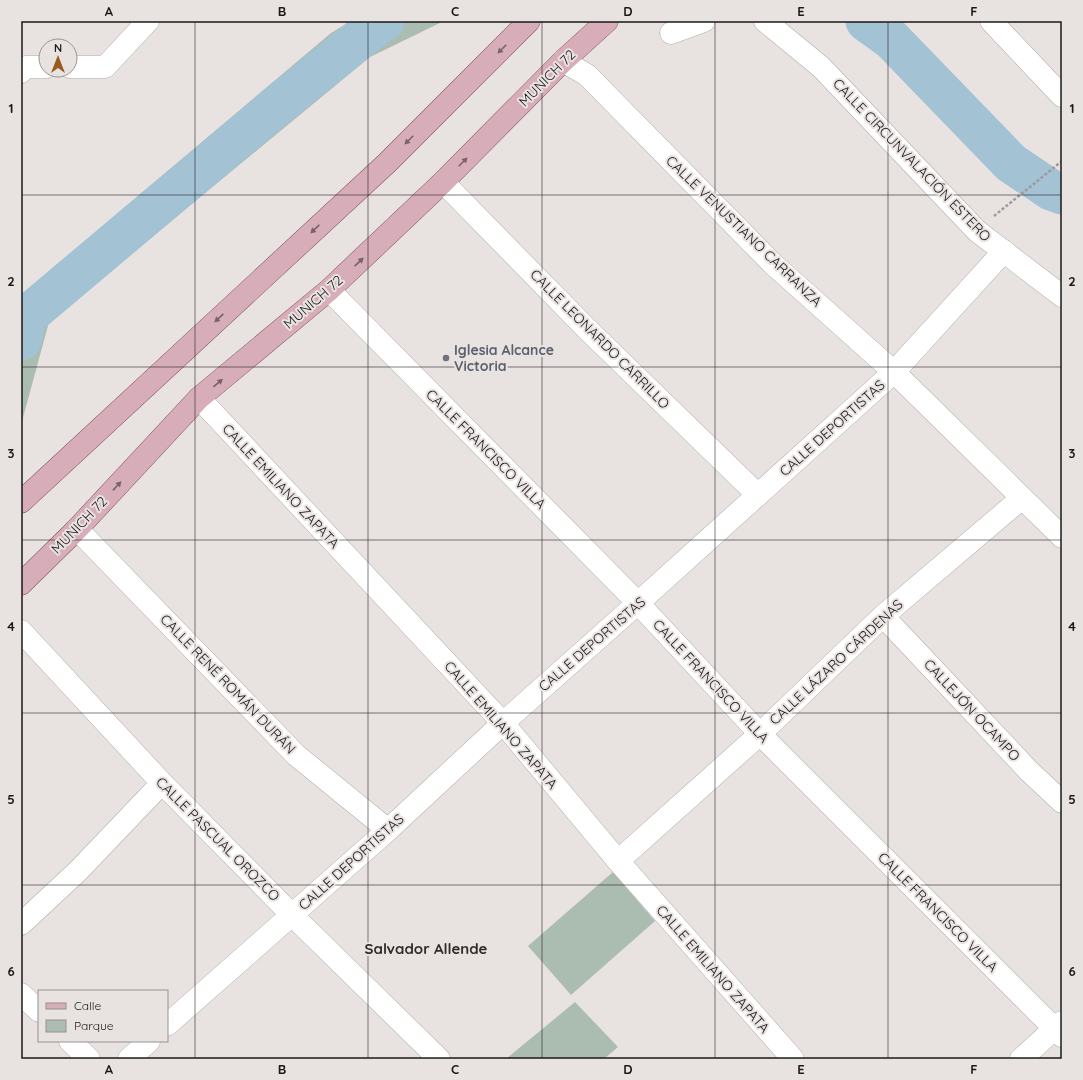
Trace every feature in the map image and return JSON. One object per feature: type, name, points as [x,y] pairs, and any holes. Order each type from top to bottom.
[{"type":"main road","points":[[21,502],[387,163],[529,21]]},
{"type":"main road","name":"MUNICH 72","points":[[21,584],[77,529],[199,398],[329,290],[443,182],[563,62],[607,21]]},
{"type":"street","points":[[78,67],[105,67],[148,21]]},
{"type":"street","points":[[671,33],[704,21]]},
{"type":"street","name":"CALLE CIRCUNVALACIÓN ESTERO","points":[[765,21],[821,67],[977,230],[1062,296]]},
{"type":"street","points":[[991,21],[1062,96]]},
{"type":"street","name":"CALLE VENUSTIANO CARRANZA","points":[[563,62],[587,75],[774,264],[894,372],[1062,537]]},
{"type":"street","name":"CALLE LEONARDO CARRILLO","points":[[443,182],[587,329],[758,495]]},
{"type":"street","name":"CALLE DEPORTISTAS","points":[[168,1024],[388,830],[503,723],[894,372],[1004,251]]},
{"type":"street","name":"CALLE FRANCISCO VILLA","points":[[329,290],[638,603],[760,734],[1060,1029]]},
{"type":"street","name":"CALLE EMILIANO ZAPATA","points":[[199,398],[503,723],[618,861],[793,1059]]},
{"type":"street","name":"CALLE LÁZARO CÁRDENAS","points":[[618,861],[760,734],[883,616],[1022,498]]},
{"type":"street","name":"CALLE RENÉ ROMÁN DURÁN","points":[[77,529],[296,755],[388,830]]},
{"type":"street","name":"CALLEJÓN OCAMPO","points":[[883,616],[1024,765],[1062,802]]},
{"type":"street","name":"CALLE PASCUAL OROZCO","points":[[21,631],[162,783],[439,1059]]},
{"type":"street","points":[[21,924],[78,871],[162,783]]},
{"type":"street","points":[[21,994],[38,1010]]},
{"type":"street","points":[[1021,1059],[1060,1029]]},
{"type":"street","points":[[71,1042],[89,1059]]},
{"type":"street","points":[[129,1059],[148,1042]]},
{"type":"path","points":[[994,217],[1062,160]]},
{"type":"green space","points":[[351,21],[444,21],[370,57],[49,322],[21,425],[21,295],[331,33]]},
{"type":"green space","points":[[613,872],[655,921],[571,995],[528,946]]},
{"type":"green space","points":[[575,1002],[618,1047],[604,1059],[506,1059]]},
{"type":"waterway","points":[[348,48],[350,21]]},
{"type":"waterway","points":[[21,340],[27,316],[280,103],[378,24],[384,21]]},
{"type":"waterway","points":[[866,21],[891,39],[1011,163],[1051,190],[1062,194]]},
{"type":"place","name":"Iglesia Alcance Victoria","points":[[446,358]]},
{"type":"district","name":"Salvador Allende","points":[[426,949]]}]
